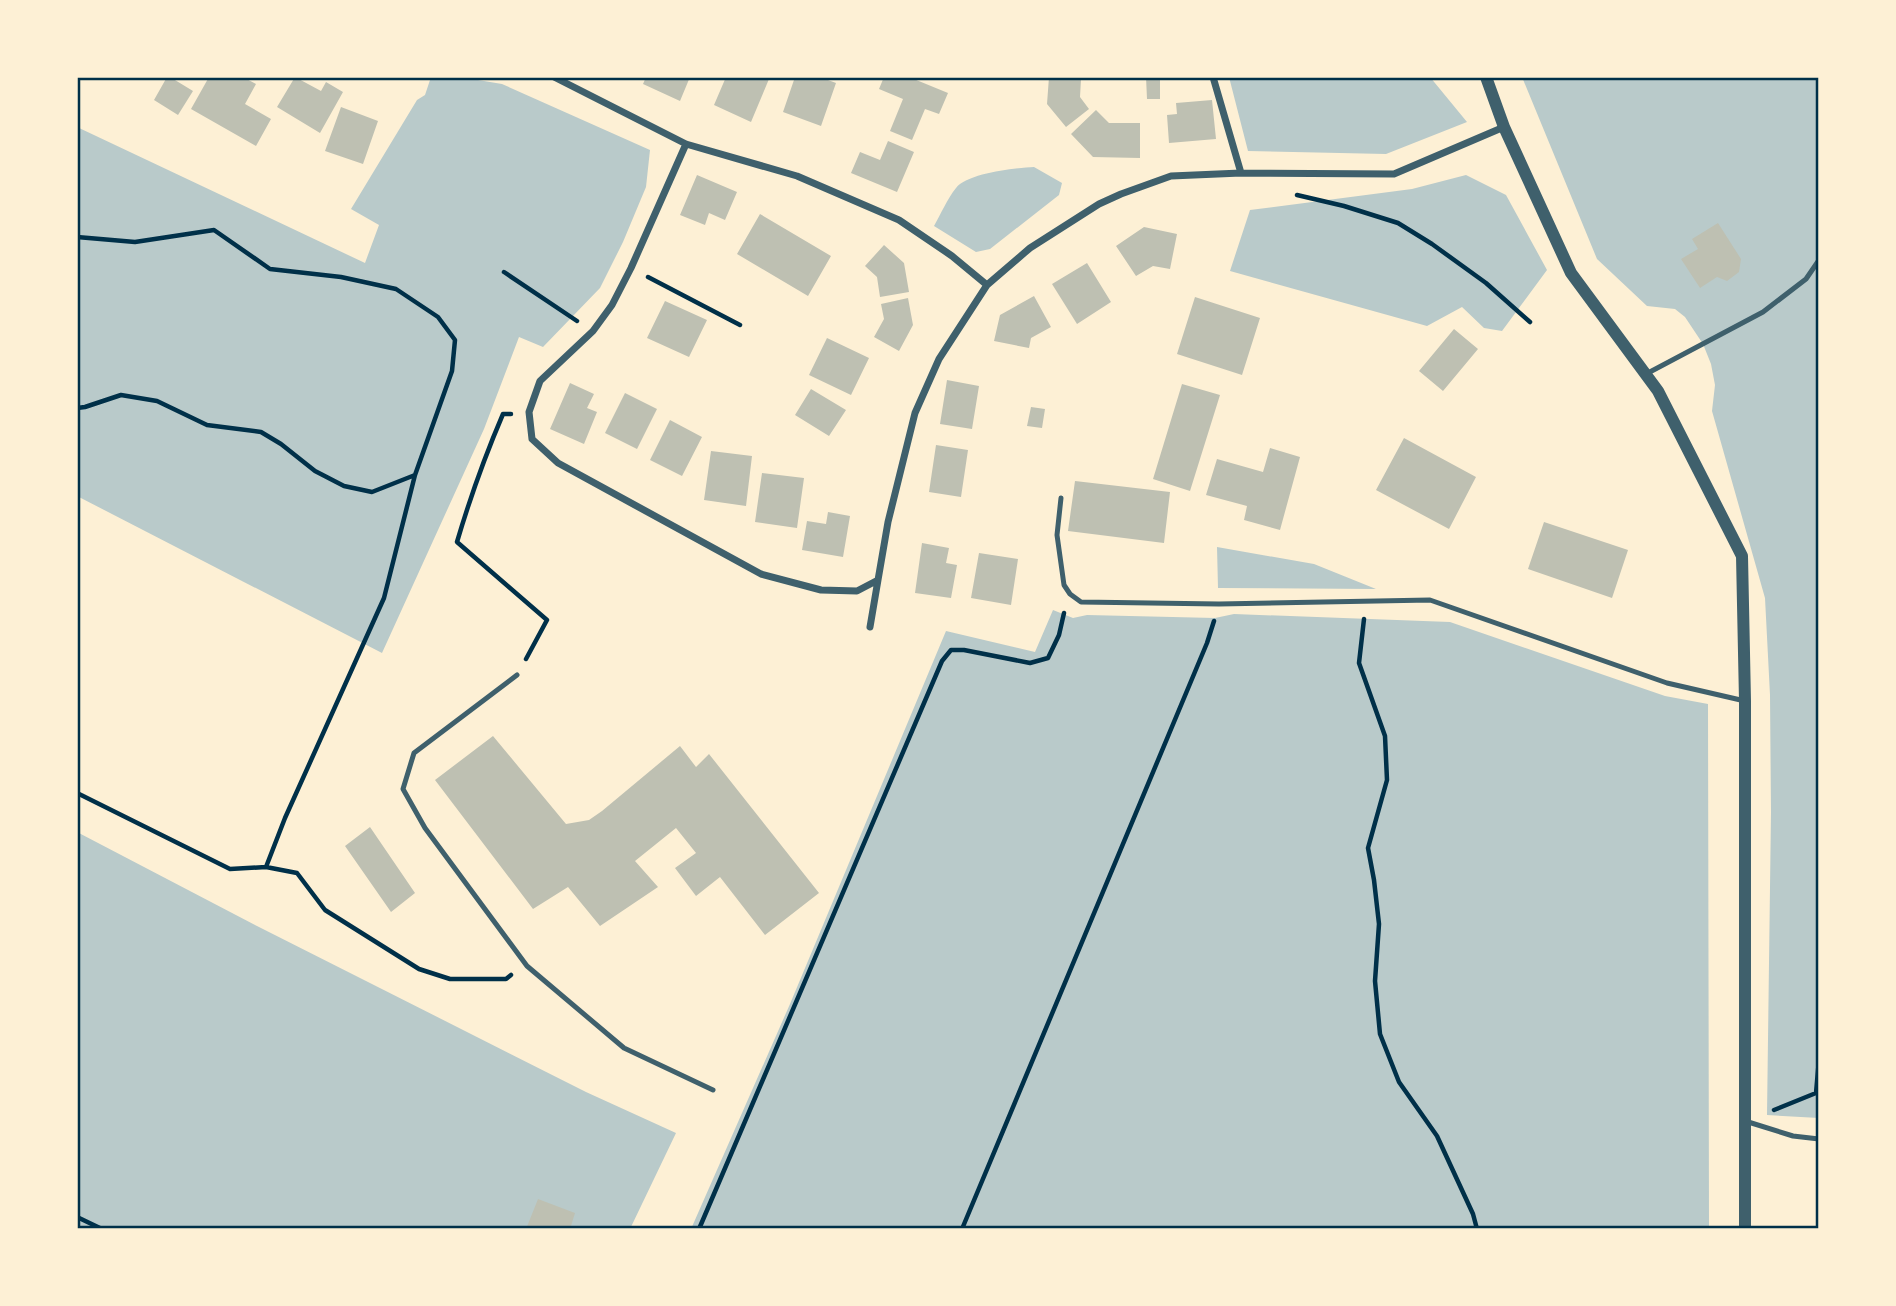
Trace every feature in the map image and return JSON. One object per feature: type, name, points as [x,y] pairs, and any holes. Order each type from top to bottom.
[{"type":"street","points":[[554,77],[686,144],[797,176],[899,219],[952,256],[987,285]]},
{"type":"street","points":[[1213,77],[1241,173]]},
{"type":"street","points":[[1486,77],[1504,127],[1571,272],[1658,391],[1742,556],[1745,701],[1745,1229]]},
{"type":"street","points":[[870,627],[888,522],[915,413],[939,359],[987,285],[1030,248],[1100,204],[1171,176],[1241,173],[1394,174],[1504,127]]},
{"type":"street","points":[[686,144],[612,305],[593,331],[540,381],[529,412],[532,439],[558,463],[761,574],[821,590],[856,592],[878,580]]},
{"type":"lane","points":[[1646,374],[1763,312],[1806,279],[1819,260]]},
{"type":"lane","points":[[1061,498],[1057,535],[1064,585],[1070,594],[1081,601],[1219,604],[1430,600],[1667,683],[1745,701]]},
{"type":"lane","points":[[517,675],[414,753],[403,789],[425,828],[527,965],[624,1048],[713,1090]]},
{"type":"lane","points":[[1745,1121],[1793,1136],[1819,1139]]},
{"type":"path","points":[[1288,193],[1344,206],[1398,223],[1486,283],[1530,322]]},
{"type":"path","points":[[77,237],[135,242],[214,230],[270,269],[341,277],[396,289],[438,317],[455,340],[452,371],[415,475],[384,598],[285,818],[266,867]]},
{"type":"path","points":[[631,268],[740,325]]},
{"type":"path","points":[[505,272],[593,331]]},
{"type":"path","points":[[77,408],[121,395],[157,401],[207,425],[261,432],[315,471],[344,486],[372,492],[415,475]]},
{"type":"path","points":[[517,675],[547,620],[457,542],[469,501],[503,414],[529,412]]},
{"type":"path","points":[[699,1229],[942,661],[951,650],[964,650],[1030,663],[1048,658],[1059,635],[1070,594]]},
{"type":"path","points":[[962,1229],[1207,643],[1219,604]]},
{"type":"path","points":[[1364,620],[1359,663],[1385,736],[1387,780],[1368,848],[1379,924],[1375,981],[1380,1034],[1399,1082],[1437,1136],[1473,1214],[1477,1229]]},
{"type":"path","points":[[77,793],[230,869],[266,867],[297,873],[325,909],[419,969],[450,979],[506,979],[527,965]]},
{"type":"path","points":[[1745,1121],[1816,1093],[1819,1059]]},
{"type":"path","points":[[77,1217],[102,1229]]},
{"type":"shaded area","points":[[431,77],[460,77],[502,84],[650,150],[646,187],[600,288],[543,347],[519,337],[484,429],[382,653],[77,496],[77,127],[365,263],[379,225],[351,209],[417,100],[425,95]]},
{"type":"shaded area","points":[[1229,77],[1430,77],[1467,122],[1386,154],[1248,151]]},
{"type":"shaded area","points":[[1522,77],[1819,77],[1819,1118],[1767,1115],[1771,812],[1770,695],[1765,598],[1712,411],[1715,385],[1711,364],[1703,344],[1685,317],[1675,309],[1647,306],[1597,259]]},
{"type":"shaded area","points":[[1034,167],[1062,183],[1059,195],[990,249],[976,252],[934,226],[950,197],[962,183],[993,172]]},
{"type":"shaded area","points":[[1466,175],[1506,195],[1547,270],[1502,331],[1484,328],[1462,307],[1427,326],[1230,271],[1250,210],[1412,189]]},
{"type":"shaded area","points":[[1217,547],[1314,564],[1376,589],[1218,588]]},
{"type":"shaded area","points":[[1053,610],[1073,618],[1087,615],[1215,618],[1234,614],[1450,622],[1665,696],[1708,704],[1709,1229],[691,1229],[790,1004],[946,631],[1035,652]]},
{"type":"shaded area","points":[[77,832],[586,1092],[676,1133],[630,1229],[77,1229]]},
{"type":"building","points":[[167,77],[193,91],[178,115],[154,100]]},
{"type":"building","points":[[209,77],[243,77],[256,84],[245,104],[271,119],[256,146],[191,109]]},
{"type":"building","points":[[295,77],[321,91],[326,82],[343,92],[320,133],[277,107]]},
{"type":"building","points":[[646,77],[690,77],[680,101],[643,84]]},
{"type":"building","points":[[726,77],[769,79],[751,122],[714,105]]},
{"type":"building","points":[[795,77],[820,77],[836,83],[821,126],[783,112]]},
{"type":"building","points":[[884,77],[909,77],[948,93],[939,114],[925,109],[912,140],[890,131],[903,99],[879,89]]},
{"type":"building","points":[[1049,77],[1081,79],[1080,97],[1089,109],[1066,127],[1047,104]]},
{"type":"building","points":[[1146,77],[1160,77],[1160,99],[1147,99]]},
{"type":"building","points":[[1212,100],[1216,139],[1169,143],[1167,115],[1177,114],[1176,103]]},
{"type":"building","points":[[341,107],[378,121],[363,164],[325,151]]},
{"type":"building","points":[[1096,110],[1109,123],[1140,123],[1140,158],[1093,157],[1071,134]]},
{"type":"building","points":[[888,141],[914,152],[897,192],[851,173],[860,152],[880,160]]},
{"type":"building","points":[[697,175],[737,192],[725,220],[709,213],[705,225],[680,215]]},
{"type":"building","points":[[760,214],[831,256],[808,296],[737,254]]},
{"type":"building","points":[[1718,223],[1741,259],[1739,272],[1727,281],[1717,277],[1700,288],[1681,259],[1698,249],[1692,239]]},
{"type":"building","points":[[1144,227],[1177,234],[1170,269],[1153,266],[1136,276],[1116,246]]},
{"type":"building","points":[[884,245],[904,263],[909,292],[880,297],[877,277],[865,266]]},
{"type":"building","points":[[1087,263],[1111,302],[1077,324],[1052,284]]},
{"type":"building","points":[[1034,296],[1051,327],[1031,338],[1029,348],[994,341],[1000,315]]},
{"type":"building","points":[[1195,297],[1260,318],[1242,375],[1177,354]]},
{"type":"building","points":[[908,298],[913,325],[899,351],[874,337],[884,319],[881,304]]},
{"type":"building","points":[[665,301],[707,320],[689,357],[647,338]]},
{"type":"building","points":[[1454,329],[1478,349],[1443,391],[1419,371]]},
{"type":"building","points":[[827,338],[869,358],[851,395],[809,375]]},
{"type":"building","points":[[947,380],[979,386],[972,429],[940,424]]},
{"type":"building","points":[[570,383],[594,394],[587,408],[597,412],[584,444],[550,429]]},
{"type":"building","points":[[1182,384],[1220,395],[1190,491],[1153,479]]},
{"type":"building","points":[[811,389],[846,410],[829,436],[795,415]]},
{"type":"building","points":[[625,393],[657,409],[637,449],[605,433]]},
{"type":"building","points":[[1031,407],[1045,409],[1042,428],[1027,426]]},
{"type":"building","points":[[670,420],[702,437],[682,476],[650,460]]},
{"type":"building","points":[[1404,438],[1476,477],[1449,529],[1376,490]]},
{"type":"building","points":[[936,445],[968,450],[961,497],[929,492]]},
{"type":"building","points":[[1270,448],[1300,457],[1280,530],[1244,520],[1247,506],[1206,495],[1217,459],[1263,472]]},
{"type":"building","points":[[711,451],[752,456],[746,506],[704,500]]},
{"type":"building","points":[[762,473],[804,478],[797,528],[755,522]]},
{"type":"building","points":[[1075,481],[1170,492],[1164,543],[1068,531]]},
{"type":"building","points":[[828,512],[850,516],[843,557],[802,550],[807,521],[826,524]]},
{"type":"building","points":[[1544,522],[1628,550],[1612,598],[1528,569]]},
{"type":"building","points":[[922,543],[949,548],[946,563],[957,565],[951,598],[915,593]]},
{"type":"building","points":[[979,553],[1018,559],[1011,605],[971,598]]},
{"type":"building","points":[[493,736],[566,824],[589,820],[680,746],[696,767],[709,754],[819,893],[765,935],[720,877],[696,896],[675,868],[696,853],[676,828],[635,861],[658,887],[600,926],[568,887],[533,909],[435,780]]},
{"type":"building","points":[[370,827],[415,893],[391,912],[345,846]]},
{"type":"building","points":[[538,1199],[575,1213],[570,1229],[526,1229]]}]
